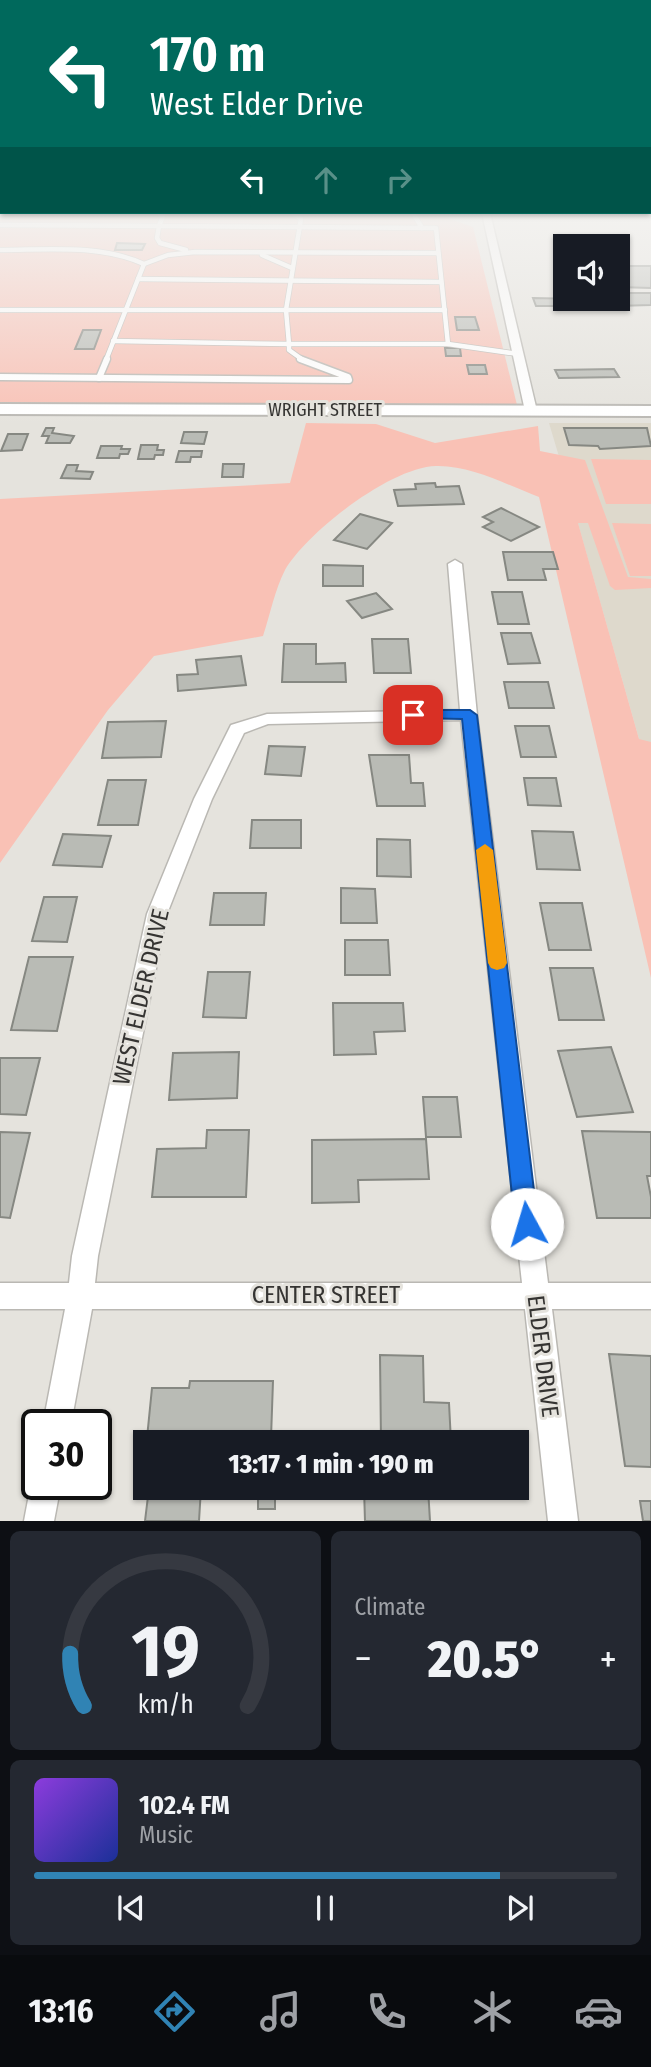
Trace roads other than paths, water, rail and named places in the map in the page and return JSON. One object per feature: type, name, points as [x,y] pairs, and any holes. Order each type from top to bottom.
[{"type":"main road","name":"WRIGHT STREET","points":[[0,409],[651,411]]},
{"type":"street","points":[[502,284],[531,411]]},
{"type":"street","name":"ELDER DRIVE","points":[[455,564],[535,1294],[563,1521]]},
{"type":"street","name":"WEST ELDER DRIVE","points":[[60,1409],[85,1256],[157,914],[203,799],[237,729],[267,719],[470,715]]},
{"type":"street","name":"CENTER STREET","points":[[0,1297],[535,1294],[651,1296]]},
{"type":"street","points":[[39,1521],[43,1500]]},
{"type":"lane","points":[[99,378],[136,284]]},
{"type":"lane","points":[[0,377],[349,380],[348,377],[296,357],[289,350],[286,310],[289,284]]},
{"type":"lane","points":[[441,284],[448,344]]},
{"type":"lane","points":[[0,310],[445,310]]},
{"type":"lane","points":[[114,341],[448,344],[518,354]]}]
